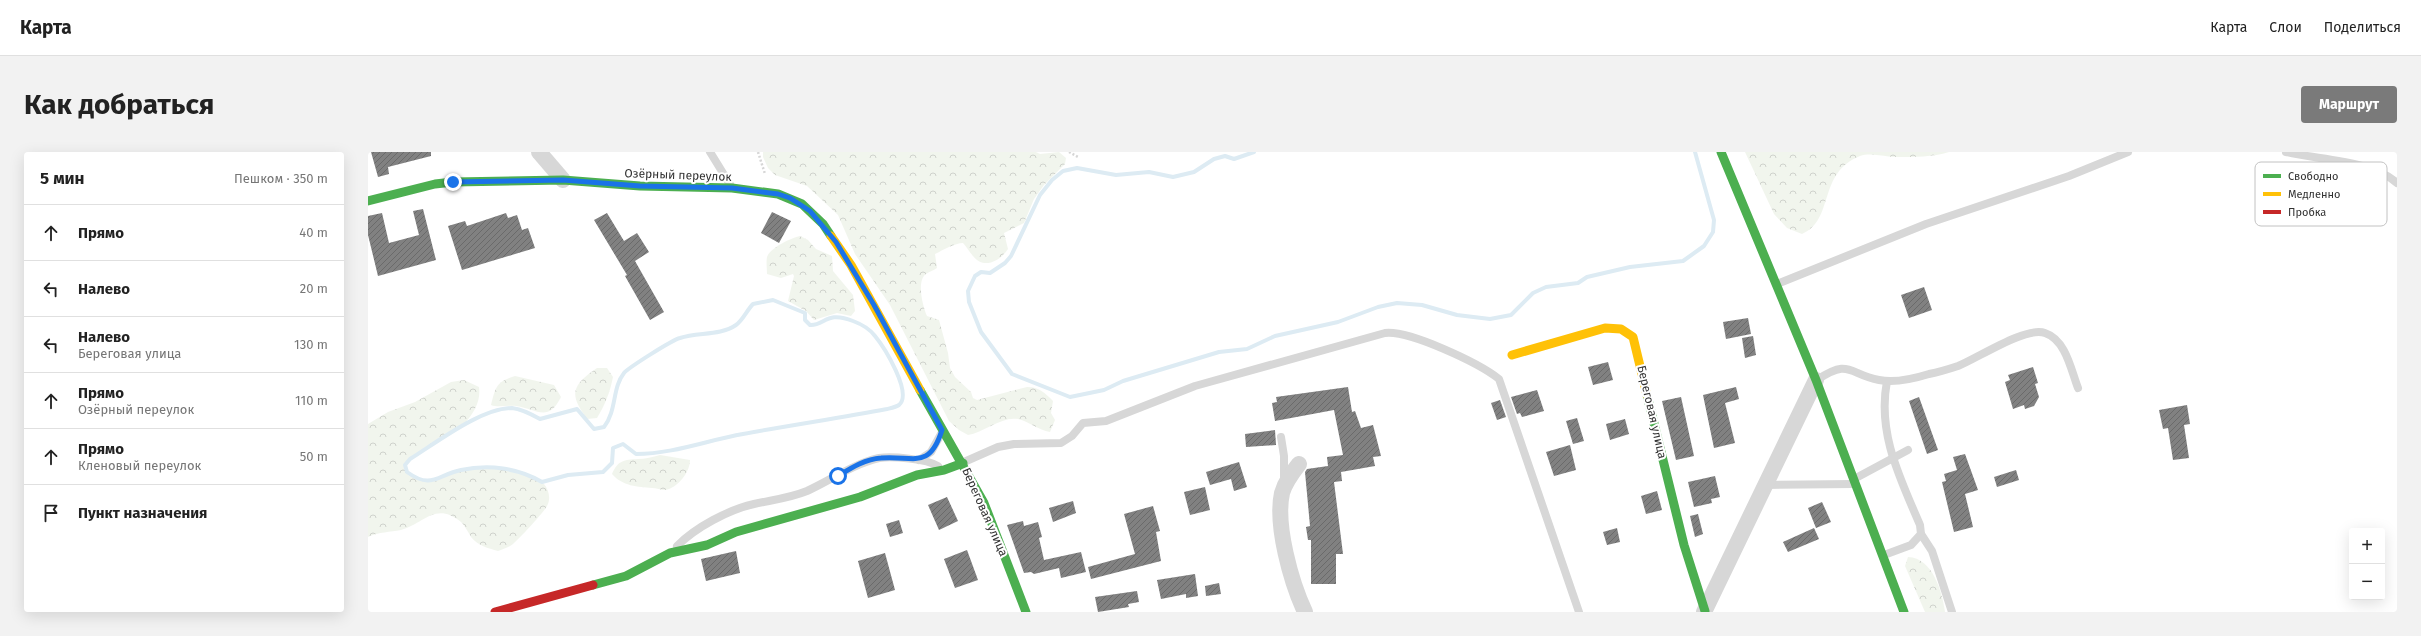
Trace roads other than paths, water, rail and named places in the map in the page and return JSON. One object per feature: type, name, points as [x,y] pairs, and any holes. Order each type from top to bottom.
[{"type":"street","points":[[539,152],[563,180]]},
{"type":"street","points":[[1721,152],[1775,285],[1816,380],[1904,612]]},
{"type":"street","name":"Озёрный переулок","points":[[368,201],[435,184],[453,182],[563,180],[640,186],[732,188],[770,192],[790,198]]},
{"type":"street","name":"Береговая улица","points":[[790,198],[810,211],[836,242],[874,305],[942,430],[963,462],[984,503],[1026,612]]},
{"type":"street","name":"Береговая улица","points":[[1512,355],[1605,328],[1621,329],[1633,337],[1684,545],[1705,611]]},
{"type":"street","name":"Береговая улица","points":[[1705,611],[1816,380]]},
{"type":"street","points":[[495,612],[626,576],[670,553],[707,544],[736,532],[784,517],[860,497],[918,475],[944,470],[963,462]]},
{"type":"street","points":[[1299,464],[1286,482],[1281,504],[1285,548],[1305,612]]},
{"type":"lane","points":[[710,152],[732,188]]},
{"type":"lane","points":[[1775,285],[1926,224],[2069,176],[2128,152]]},
{"type":"lane","points":[[2286,152],[2338,162]]},
{"type":"lane","points":[[2387,176],[2397,182]]},
{"type":"lane","points":[[1816,380],[1828,372],[1843,368],[1887,381],[1913,378],[1958,366],[2020,337],[2041,332],[2050,335],[2060,344],[2078,388]]},
{"type":"lane","points":[[963,462],[998,447],[1014,444],[1061,443],[1072,436],[1083,423],[1113,419],[1194,386],[1385,333],[1404,334],[1479,367],[1499,379],[1579,612]]},
{"type":"lane","points":[[1887,381],[1885,426],[1892,459],[1920,525],[1920,534],[1935,558],[1952,612]]},
{"type":"lane","points":[[919,460],[931,452],[942,430]]},
{"type":"lane","points":[[1281,437],[1285,463],[1283,492]]},
{"type":"lane","points":[[1766,485],[1854,482],[1908,450]]},
{"type":"lane","points":[[670,553],[690,534],[743,507],[779,500],[806,491],[867,461],[881,458],[919,460],[935,464],[944,470]]},
{"type":"lane","points":[[1882,556],[1911,545],[1920,534]]},
{"type":"waterway","points":[[1254,152],[1234,159],[1225,156],[1214,159],[1194,172],[1173,177],[1149,172],[1116,175],[1077,168],[1063,171],[1052,180],[1040,195],[1011,256],[1005,263],[990,273],[981,272],[975,276],[968,291],[969,302],[981,332],[1012,374],[1070,397],[1104,390],[1123,381],[1219,352],[1247,349],[1275,336],[1338,322],[1378,307],[1397,303],[1422,305],[1457,315],[1490,319],[1511,315],[1533,293],[1546,287],[1578,283],[1587,277],[1630,267],[1683,261],[1704,246],[1713,232],[1714,220],[1695,152]]},
{"type":"waterway","points":[[773,300],[805,313],[805,320],[810,325],[815,325],[827,319],[837,317],[856,322],[871,331],[885,350],[896,370],[902,391],[902,399],[899,405],[887,409],[730,437],[663,452],[636,454],[623,444],[613,448],[612,463],[603,472],[568,475],[542,482],[523,473],[493,467],[461,470],[429,481],[423,480],[407,472],[405,465],[410,459],[473,420],[500,410],[512,408],[526,412],[540,419],[577,409],[594,429],[604,427],[611,414],[620,379],[627,370],[675,340],[687,336],[723,331],[730,328],[736,325],[743,318],[753,304],[773,300]]}]
